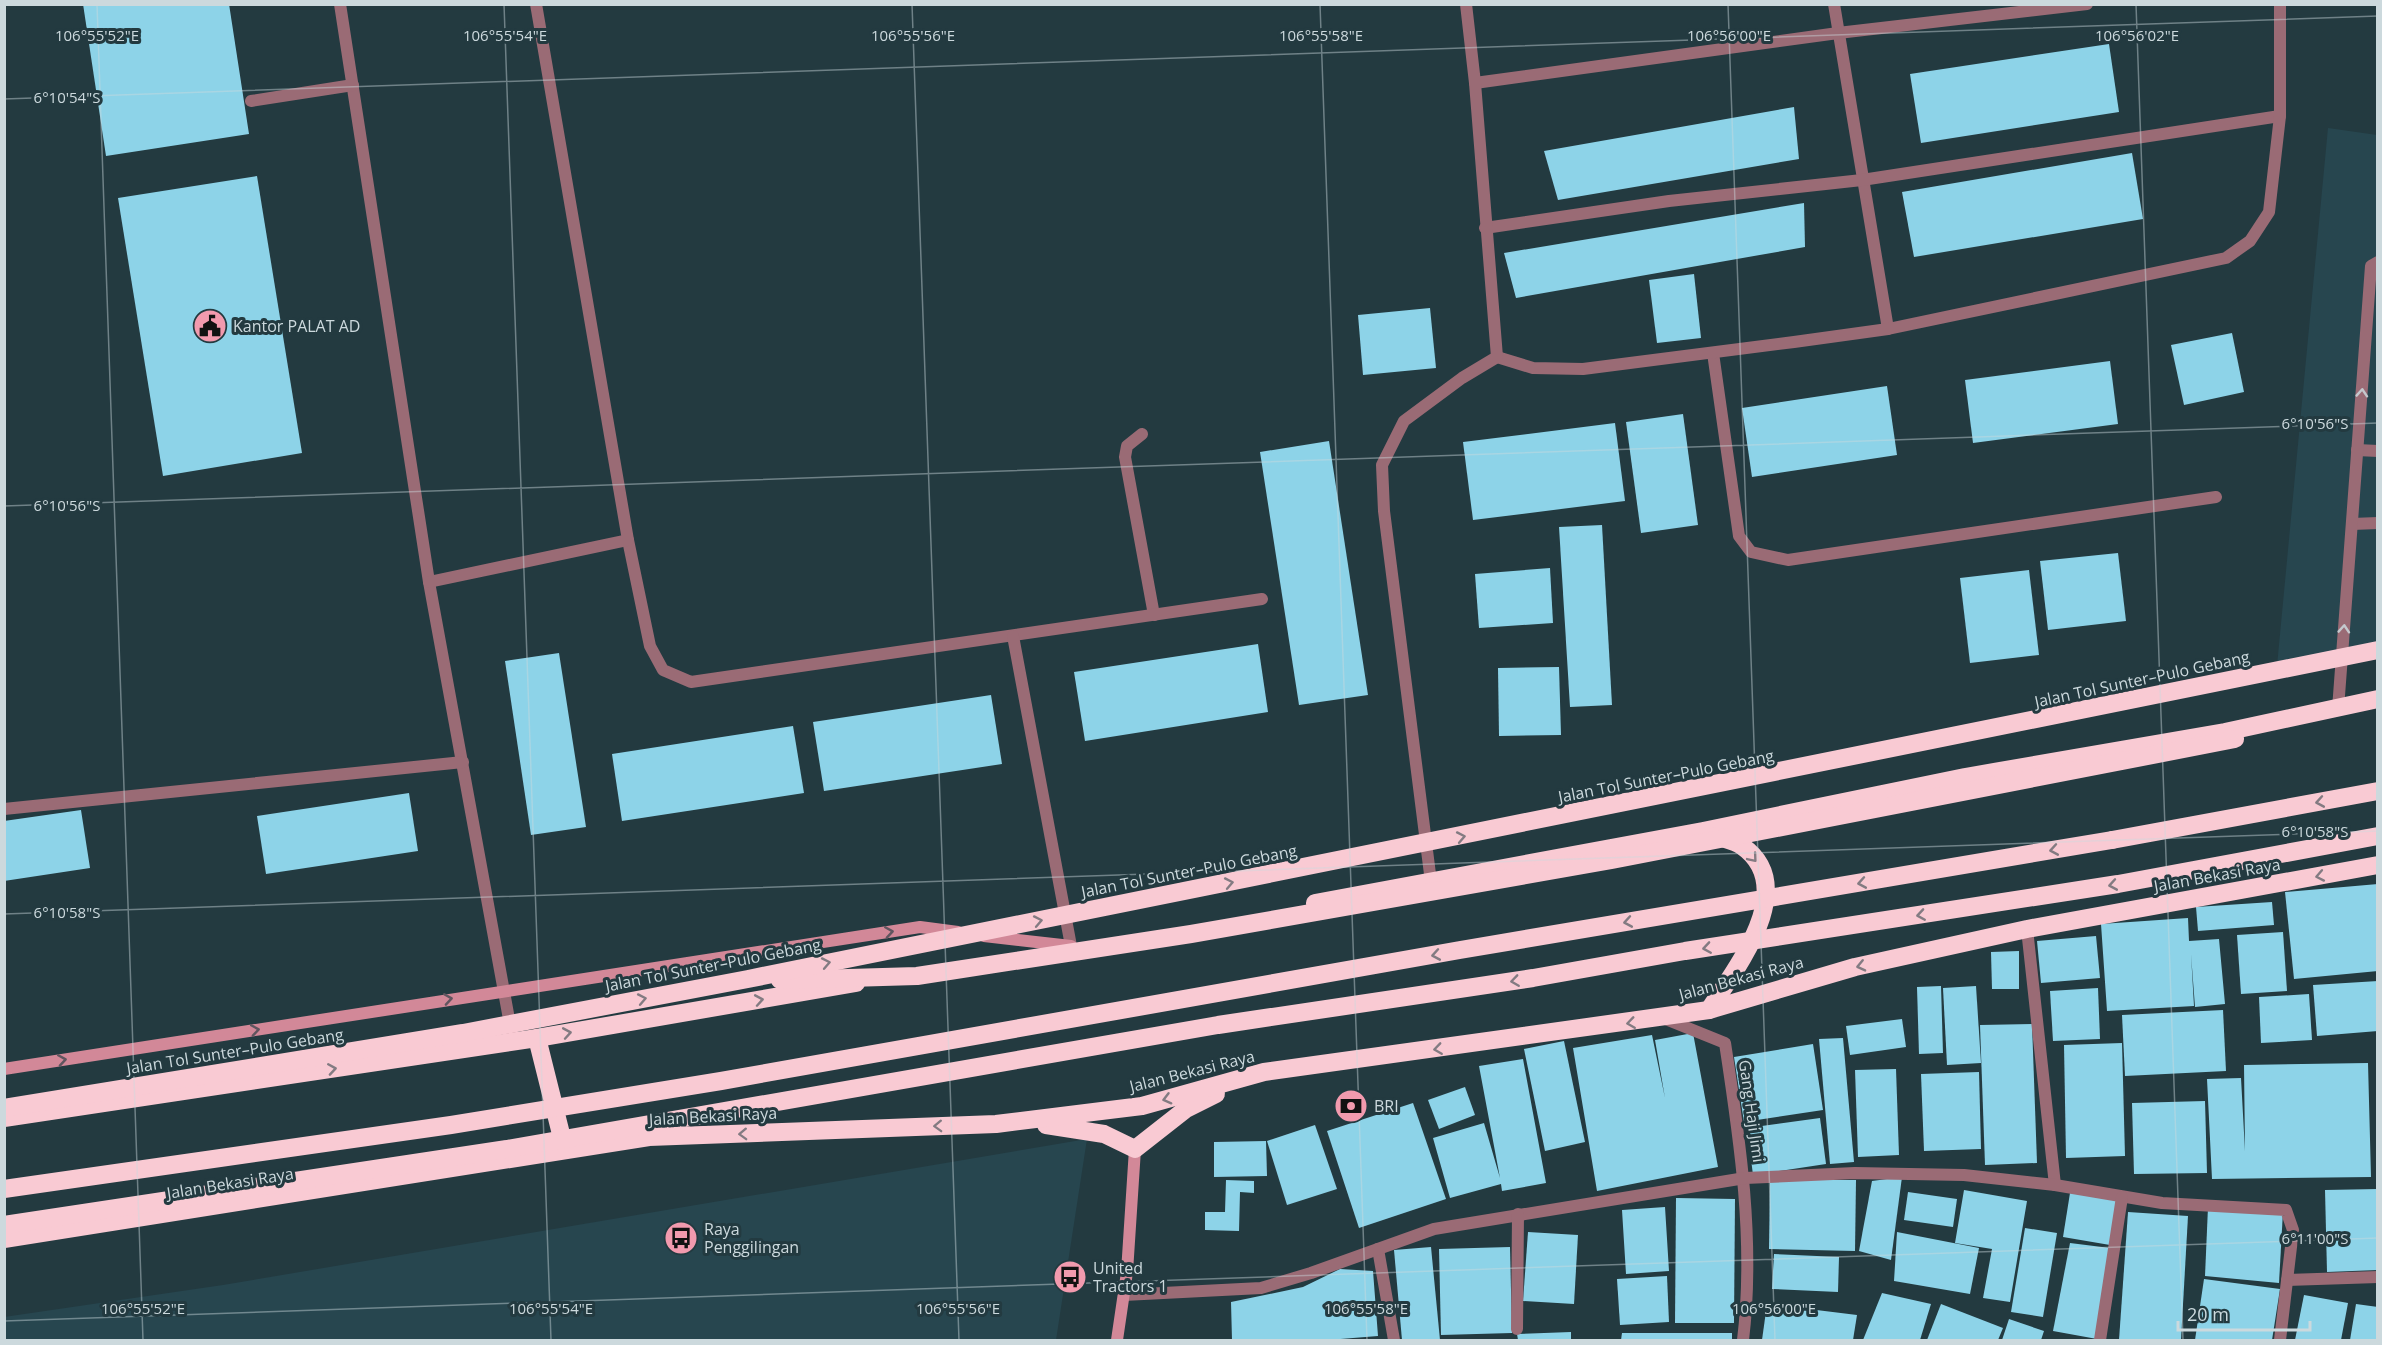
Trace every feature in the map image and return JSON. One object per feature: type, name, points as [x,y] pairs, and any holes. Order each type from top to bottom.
[{"type":"highway","name":"Jalan Tol Sunter–Pulo Gebang","points":[[4,1108],[464,1033],[748,979],[2378,650]]},
{"type":"highway","points":[[4,1118],[537,1038],[1071,946],[1703,831],[1965,777],[2224,732],[2378,699]]},
{"type":"highway","points":[[748,979],[824,981],[917,976],[1191,934],[1612,860],[2378,710]]},
{"type":"highway","points":[[4,1189],[439,1127],[721,1081],[1460,950],[2112,840],[2378,791]]},
{"type":"highway","points":[[1703,831],[1741,845],[1752,856],[1761,868],[1765,908],[1757,933],[1709,1010]]},
{"type":"highway","points":[[4,1225],[496,1151],[1206,1027],[1533,978],[1684,951],[2118,884],[2378,836]]},
{"type":"highway","name":"Jalan Bekasi Raya","points":[[4,1239],[649,1137],[996,1124],[1142,1106],[1264,1072],[1709,1010],[1855,967],[2027,929],[2378,865]]},
{"type":"highway","points":[[537,1038],[565,1150]]},
{"type":"highway","points":[[996,1124],[1058,1125],[1104,1134],[1135,1149],[1186,1109],[1264,1072]]},
{"type":"street","points":[[340,4],[429,582],[514,1041]]},
{"type":"street","points":[[536,4],[628,540],[650,646],[663,670],[691,682],[1262,599]]},
{"type":"street","points":[[1466,4],[1475,83],[1497,357]]},
{"type":"street","points":[[1834,4],[1888,329]]},
{"type":"street","points":[[1475,83],[1838,33],[2087,4]]},
{"type":"street","points":[[1431,882],[1384,512],[1382,465],[1404,421],[1462,378],[1497,357],[1533,368],[1553,370],[1713,353],[1888,329],[2226,258],[2250,241],[2269,212],[2280,116],[2280,4]]},
{"type":"street","points":[[251,101],[353,85]]},
{"type":"street","points":[[1485,228],[1669,201],[1862,180],[2280,116]]},
{"type":"street","points":[[2338,708],[2371,266],[2378,262]]},
{"type":"street","points":[[1713,353],[1739,537],[1751,552],[1788,560],[2216,497]]},
{"type":"street","points":[[1142,434],[1127,446],[1125,457],[1154,615]]},
{"type":"street","points":[[2357,450],[2378,451]]},
{"type":"street","points":[[2352,524],[2378,523]]},
{"type":"street","points":[[429,582],[628,540]]},
{"type":"street","points":[[4,1069],[920,927],[1071,946],[1013,636]]},
{"type":"street","points":[[4,809],[463,762]]},
{"type":"street","points":[[2027,929],[2055,1185]]},
{"type":"street","name":"Gang Haji Jimi","points":[[1663,1018],[1725,1043],[1745,1178]]},
{"type":"street","points":[[1117,1341],[1124,1295],[1135,1149]]},
{"type":"street","points":[[1124,1295],[1261,1287],[1311,1273],[1434,1229],[1745,1178],[1855,1173],[1964,1175],[2055,1185],[2163,1203],[2286,1210],[2293,1230],[2280,1341]]},
{"type":"street","points":[[1743,1341],[1749,1295],[1743,1202],[1745,1178]]},
{"type":"street","points":[[2100,1341],[2122,1197]]},
{"type":"street","points":[[1517,1329],[1518,1214]]},
{"type":"street","points":[[1378,1249],[1395,1341]]},
{"type":"street","points":[[2287,1280],[2378,1277]]},
{"type":"shaded area","points":[[2328,128],[2377,135],[2377,647],[2277,666]]},
{"type":"shaded area","points":[[1087,1139],[1056,1340],[5,1340],[4,1317],[223,1285]]},
{"type":"building","points":[[83,4],[229,4],[249,134],[106,156]]},
{"type":"building","points":[[2109,44],[2119,112],[1921,143],[1910,74]]},
{"type":"building","points":[[1794,107],[1799,159],[1558,200],[1544,151]]},
{"type":"building","points":[[2132,153],[2143,219],[1914,257],[1902,192]]},
{"type":"building","name":"Kantor PALAT AD","points":[[257,176],[302,453],[163,476],[118,198]]},
{"type":"building","points":[[1804,203],[1805,247],[1516,298],[1504,253]]},
{"type":"building","points":[[1694,274],[1701,338],[1657,343],[1649,280]]},
{"type":"building","points":[[1430,308],[1436,368],[1363,375],[1358,315]]},
{"type":"building","points":[[2232,333],[2244,392],[2184,405],[2171,345]]},
{"type":"building","points":[[2110,361],[2118,424],[1973,443],[1965,380]]},
{"type":"building","points":[[1887,386],[1897,455],[1752,477],[1742,408]]},
{"type":"building","points":[[1683,414],[1698,525],[1641,533],[1626,422]]},
{"type":"building","points":[[1615,423],[1625,501],[1473,520],[1463,442]]},
{"type":"building","points":[[1329,441],[1368,695],[1299,705],[1260,452]]},
{"type":"building","points":[[1602,525],[1612,705],[1570,707],[1559,527]]},
{"type":"building","points":[[2118,553],[2126,621],[2048,630],[2040,561]]},
{"type":"building","points":[[1550,568],[1553,623],[1479,628],[1475,574]]},
{"type":"building","points":[[2029,570],[2039,655],[1970,663],[1960,578]]},
{"type":"building","points":[[1258,644],[1268,712],[1085,741],[1074,672]]},
{"type":"building","points":[[559,653],[586,827],[531,835],[505,661]]},
{"type":"building","points":[[1559,667],[1561,735],[1499,736],[1498,668]]},
{"type":"building","points":[[991,695],[1002,764],[824,791],[813,722]]},
{"type":"building","points":[[793,726],[804,793],[622,821],[612,754]]},
{"type":"building","points":[[409,793],[418,851],[266,874],[257,816]]},
{"type":"building","points":[[81,810],[90,868],[4,881],[4,821]]},
{"type":"building","points":[[2378,884],[2378,971],[2294,979],[2285,892]]},
{"type":"building","points":[[2272,902],[2274,925],[2198,931],[2196,907]]},
{"type":"building","points":[[2188,918],[2189,941],[2219,939],[2225,1004],[2195,1007],[2191,954],[2194,1006],[2107,1011],[2101,924]]},
{"type":"building","points":[[2283,932],[2287,991],[2241,994],[2237,935]]},
{"type":"building","points":[[2096,936],[2100,978],[2041,983],[2037,941]]},
{"type":"building","points":[[2019,951],[2019,989],[1992,989],[1991,952]]},
{"type":"building","points":[[2378,981],[2378,1031],[2317,1036],[2313,985]]},
{"type":"building","points":[[1941,986],[1943,1053],[1919,1054],[1917,987]]},
{"type":"building","points":[[1976,986],[1981,1063],[1947,1065],[1943,988]]},
{"type":"building","points":[[2098,988],[2100,1039],[2053,1041],[2050,991]]},
{"type":"building","points":[[2309,994],[2312,1040],[2261,1043],[2259,997]]},
{"type":"building","points":[[2223,1010],[2226,1071],[2125,1076],[2122,1015]]},
{"type":"building","points":[[1902,1019],[1906,1047],[1850,1055],[1846,1026]]},
{"type":"building","points":[[2032,1024],[2037,1163],[1985,1165],[1980,1025]]},
{"type":"building","points":[[1693,1033],[1718,1167],[1597,1191],[1573,1048],[1652,1035],[1665,1098],[1655,1040]]},
{"type":"building","points":[[1843,1038],[1854,1162],[1830,1164],[1819,1039]]},
{"type":"building","points":[[1564,1041],[1585,1142],[1545,1151],[1524,1049]]},
{"type":"building","points":[[2122,1043],[2125,1156],[2066,1158],[2064,1045]]},
{"type":"building","points":[[1813,1044],[1823,1110],[1744,1122],[1734,1057]]},
{"type":"building","points":[[1523,1059],[1546,1183],[1502,1191],[1501,1184],[1450,1198],[1433,1138],[1484,1123],[1500,1178],[1479,1066]]},
{"type":"building","points":[[2368,1063],[2371,1177],[2212,1179],[2207,1079],[2241,1078],[2245,1151],[2244,1065]]},
{"type":"building","points":[[1896,1069],[1899,1155],[1858,1157],[1855,1070]]},
{"type":"building","points":[[1979,1072],[1981,1149],[1924,1151],[1921,1074]]},
{"type":"building","points":[[1465,1087],[1475,1115],[1439,1129],[1428,1100]]},
{"type":"building","points":[[2205,1101],[2207,1173],[2134,1174],[2132,1103]]},
{"type":"building","points":[[1413,1103],[1446,1199],[1359,1228],[1327,1131]]},
{"type":"building","points":[[1820,1118],[1826,1164],[1753,1175],[1747,1128]]},
{"type":"building","points":[[1315,1125],[1337,1189],[1287,1205],[1267,1141]]},
{"type":"building","points":[[1266,1141],[1267,1176],[1214,1177],[1214,1142]]},
{"type":"building","points":[[1902,1177],[1891,1260],[1859,1251],[1872,1181]]},
{"type":"building","points":[[1226,1180],[1254,1181],[1254,1193],[1240,1192],[1239,1231],[1205,1230],[1205,1212],[1225,1212]]},
{"type":"building","points":[[1770,1180],[1856,1180],[1855,1251],[1769,1249]]},
{"type":"building","points":[[2378,1189],[2378,1270],[2327,1272],[2325,1190]]},
{"type":"building","points":[[1964,1190],[2027,1201],[2010,1302],[1983,1298],[1992,1249],[1955,1243]]},
{"type":"building","points":[[1908,1192],[1957,1199],[1953,1227],[1904,1220]]},
{"type":"building","points":[[2070,1193],[2117,1200],[2110,1245],[2063,1237]]},
{"type":"building","points":[[1676,1198],[1735,1199],[1734,1323],[1675,1323]]},
{"type":"building","points":[[1665,1207],[1669,1271],[1626,1274],[1622,1210]]},
{"type":"building","points":[[2208,1207],[2283,1211],[2279,1283],[2205,1276]]},
{"type":"building","points":[[2128,1212],[2188,1216],[2181,1340],[2119,1340]]},
{"type":"building","points":[[2025,1228],[2057,1233],[2043,1317],[2011,1312]]},
{"type":"building","points":[[1528,1232],[1578,1235],[1574,1304],[1523,1301]]},
{"type":"building","points":[[1897,1232],[1979,1248],[1970,1294],[1894,1281]]},
{"type":"building","points":[[2070,1243],[2110,1248],[2097,1339],[2053,1331]]},
{"type":"building","points":[[1431,1247],[1440,1340],[1402,1340],[1394,1250]]},
{"type":"building","points":[[1510,1247],[1512,1333],[1441,1335],[1439,1249]]},
{"type":"building","points":[[1774,1254],[1839,1257],[1838,1292],[1772,1289]]},
{"type":"building","points":[[1340,1269],[1373,1271],[1378,1336],[1328,1340],[1232,1340],[1231,1302],[1303,1287]]},
{"type":"building","points":[[1667,1276],[1669,1322],[1620,1325],[1617,1279]]},
{"type":"building","points":[[2204,1279],[2280,1289],[2272,1340],[2195,1340]]},
{"type":"building","points":[[1882,1293],[1931,1304],[1920,1340],[1863,1340]]},
{"type":"building","points":[[2304,1295],[2348,1303],[2341,1340],[2295,1340]]},
{"type":"building","points":[[1767,1304],[1857,1315],[1853,1340],[1762,1340]]},
{"type":"building","points":[[1941,1304],[2003,1328],[1998,1340],[1927,1340]]},
{"type":"building","points":[[2356,1304],[2378,1307],[2378,1340],[2350,1340]]},
{"type":"building","points":[[2009,1319],[2044,1331],[2041,1340],[2002,1340]]},
{"type":"building","points":[[1571,1332],[1571,1340],[1518,1340],[1517,1334]]},
{"type":"building","points":[[1622,1333],[1732,1333],[1732,1340],[1621,1340]]},
{"type":"place","name":"Kantor PALAT AD","points":[[210,326]]},
{"type":"place","name":"BRI","points":[[1351,1106]]},
{"type":"place","name":"Raya Penggilingan","points":[[681,1238]]},
{"type":"place","name":"United Tractors 1","points":[[1070,1277]]}]
